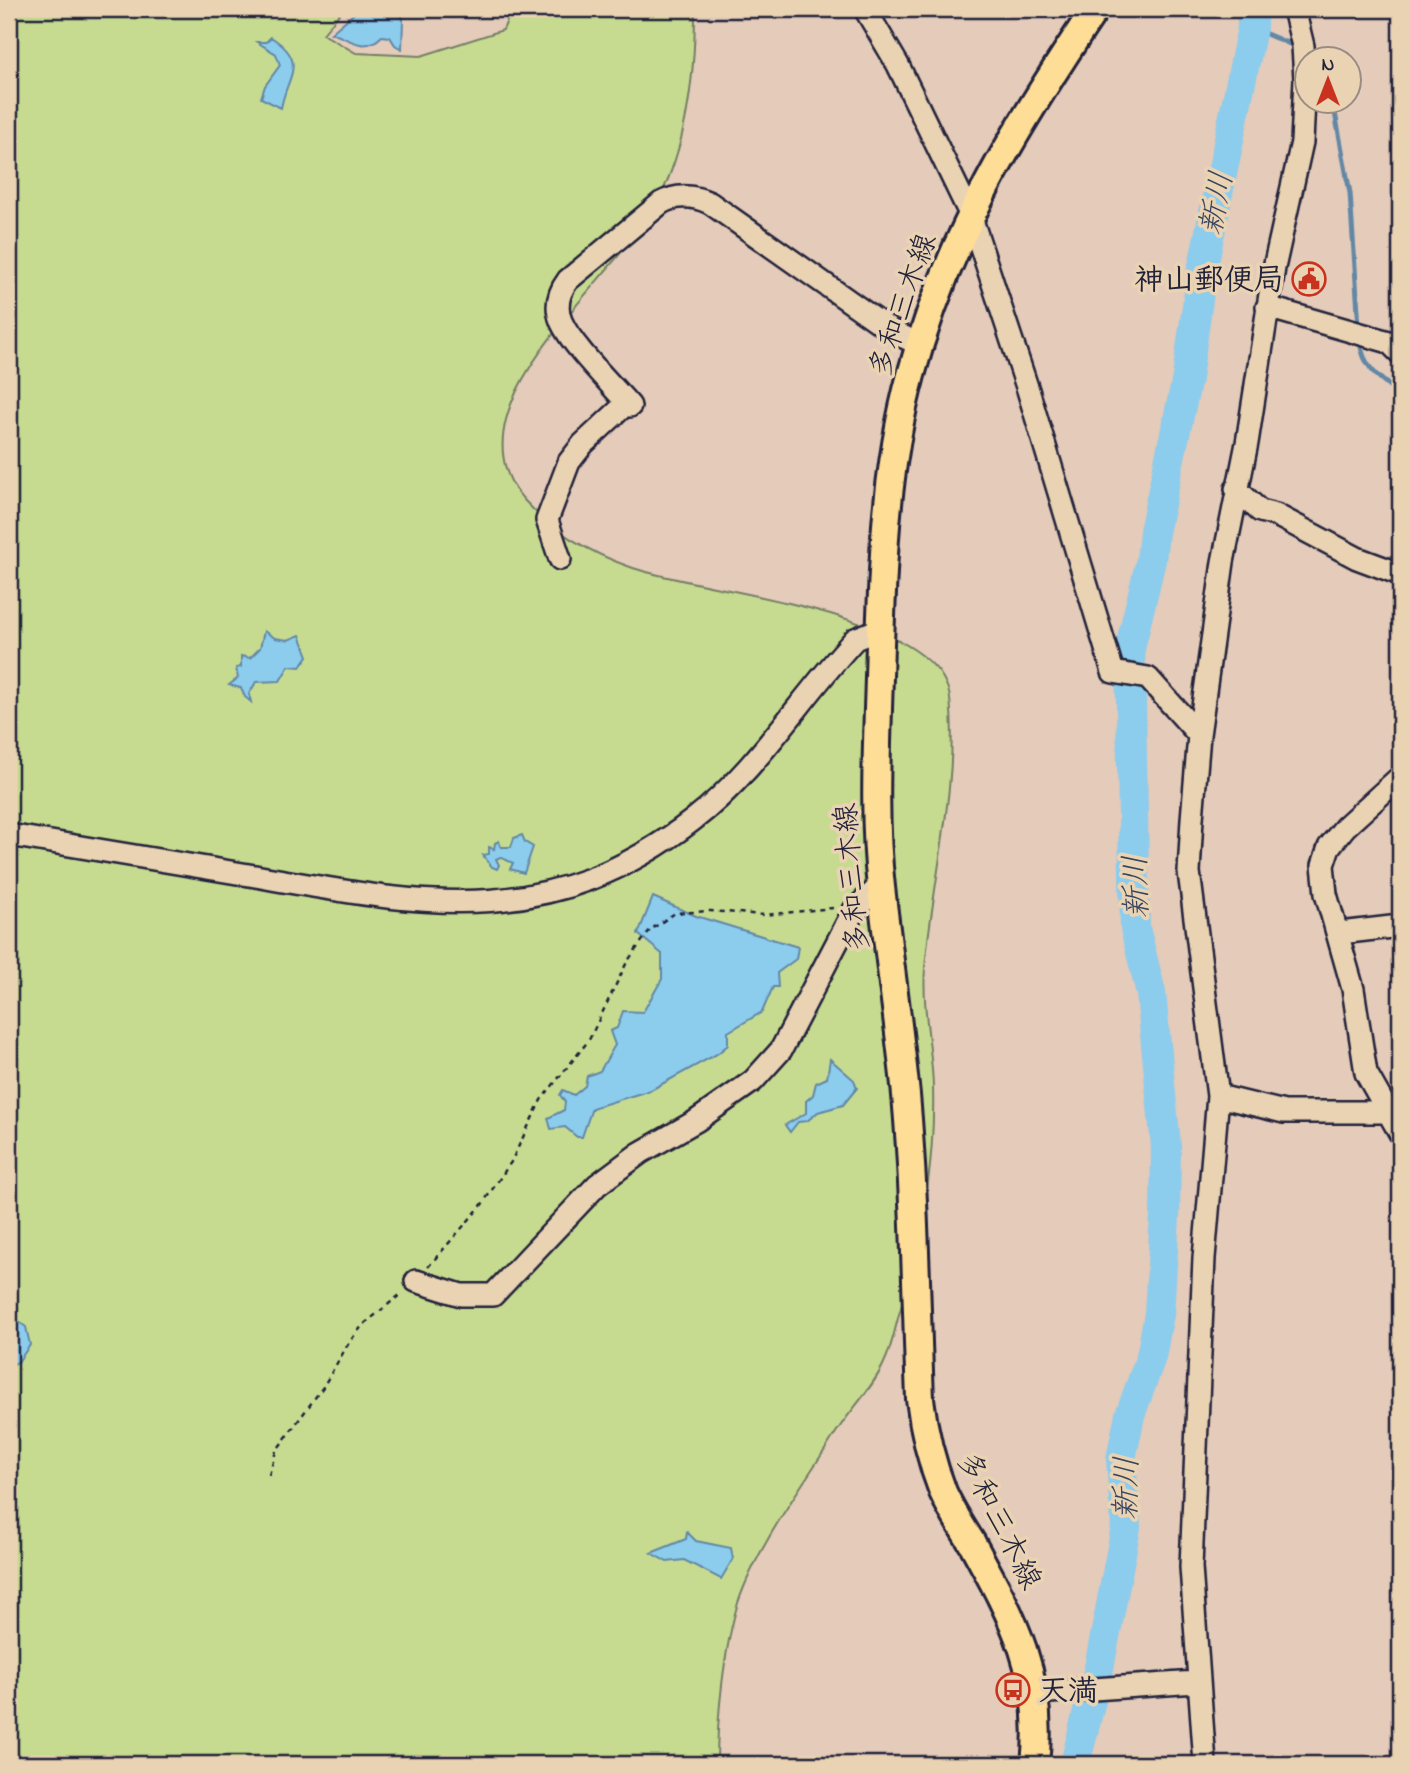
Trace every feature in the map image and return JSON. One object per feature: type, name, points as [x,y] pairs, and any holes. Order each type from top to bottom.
[{"type":"main road","name":"多和三木線","points":[[1035,1764],[1035,1693],[1015,1622],[945,1495],[925,1437],[920,1399],[911,1156],[891,951],[881,885],[876,780],[880,629],[883,546],[890,484],[900,418],[920,345],[951,257],[970,214],[1030,107],[1095,9]]},
{"type":"street","points":[[865,9],[898,65],[970,214],[1032,403],[1113,672],[1148,678],[1199,735]]},
{"type":"street","points":[[1205,1764],[1196,1682],[1191,1567],[1204,1258],[1218,1096],[1189,872],[1199,735],[1236,489],[1247,443],[1267,307],[1302,142],[1305,79],[1303,46],[1294,9]]},
{"type":"street","points":[[560,559],[548,520],[569,462],[583,444],[628,405],[566,329],[559,313],[559,296],[568,280],[661,203],[677,197],[695,198],[710,203],[890,330],[920,345]]},
{"type":"street","points":[[1267,307],[1390,342],[1400,353]]},
{"type":"street","points":[[1236,489],[1259,511],[1276,515],[1357,558],[1400,573]]},
{"type":"street","points":[[9,835],[382,897],[432,903],[477,903],[524,897],[613,870],[660,844],[695,819],[736,780],[855,639],[880,629]]},
{"type":"street","points":[[1400,777],[1329,847],[1323,865],[1326,894],[1353,989],[1366,1073],[1400,1133]]},
{"type":"street","points":[[416,1281],[461,1295],[493,1295],[597,1185],[753,1081],[781,1050],[854,910],[881,885]]},
{"type":"street","points":[[1339,933],[1400,926]]},
{"type":"street","points":[[1218,1096],[1283,1112],[1388,1112]]},
{"type":"street","points":[[1035,1693],[1196,1682]]},
{"type":"path","points":[[268,1475],[276,1451],[323,1387],[350,1341],[363,1325],[416,1281],[481,1206],[511,1162],[541,1100],[589,1040],[627,962],[650,930],[674,913],[710,911],[765,915],[828,907],[854,910]]},
{"type":"green space","points":[[9,9],[343,9],[323,34],[356,53],[421,56],[503,30],[512,9],[695,9],[688,106],[669,177],[659,199],[639,230],[546,344],[520,384],[505,425],[504,464],[524,500],[535,512],[574,541],[603,556],[666,577],[814,610],[864,625],[907,645],[937,669],[950,699],[952,731],[948,798],[925,968],[932,1072],[932,1144],[926,1200],[915,1256],[887,1357],[868,1390],[841,1425],[782,1516],[746,1581],[733,1621],[725,1662],[717,1764],[9,1764]]},
{"type":"water","points":[[359,9],[399,9],[403,19],[402,49],[395,45],[390,37],[382,36],[363,45],[331,33]]},
{"type":"water","points":[[271,37],[283,46],[292,62],[293,70],[281,108],[261,98],[265,86],[280,65],[276,54],[257,42],[266,42]]},
{"type":"water","points":[[264,631],[275,638],[288,640],[300,635],[308,656],[300,667],[289,666],[280,681],[256,682],[249,694],[251,702],[241,688],[229,685],[238,678],[236,668],[241,667],[241,656],[250,658],[260,648]]},
{"type":"water","points":[[522,835],[525,842],[533,847],[524,873],[510,869],[513,863],[500,857],[496,859],[499,865],[497,869],[492,867],[483,855],[489,854],[489,847],[494,849],[495,843],[499,841],[501,847],[511,847],[514,838]]},
{"type":"water","points":[[653,897],[696,916],[798,947],[796,959],[777,973],[778,987],[773,987],[762,1012],[728,1032],[728,1045],[717,1054],[651,1090],[592,1108],[582,1137],[577,1137],[565,1127],[551,1129],[548,1118],[564,1110],[565,1102],[560,1095],[563,1090],[574,1095],[585,1086],[587,1076],[600,1071],[615,1045],[610,1031],[617,1028],[623,1011],[643,1012],[662,979],[662,954],[638,934]]},
{"type":"water","points":[[830,1059],[854,1080],[857,1088],[843,1105],[818,1112],[807,1121],[798,1122],[790,1132],[785,1125],[806,1113],[806,1101],[813,1095],[816,1083],[827,1078]]},
{"type":"water","points":[[11,1316],[26,1327],[30,1345],[18,1362],[9,1366]]},
{"type":"water","points":[[687,1532],[696,1541],[731,1548],[733,1559],[721,1579],[684,1560],[667,1562],[651,1553],[686,1539]]},
{"type":"waterway","name":"新川","points":[[1075,1764],[1099,1668],[1126,1527],[1121,1459],[1130,1415],[1151,1357],[1159,1314],[1165,1216],[1166,1146],[1151,993],[1135,928],[1130,648],[1151,560],[1154,532],[1187,378],[1202,271],[1252,28],[1252,9]]},
{"type":"waterway","points":[[1252,28],[1295,46]]},
{"type":"waterway","points":[[1336,116],[1350,193],[1359,327]]},
{"type":"waterway","points":[[1360,341],[1369,366],[1379,378],[1400,394]]},
{"type":"place","name":"神山郵便局","points":[[1309,279]]},
{"type":"place","name":"天満","points":[[1013,1690]]}]
